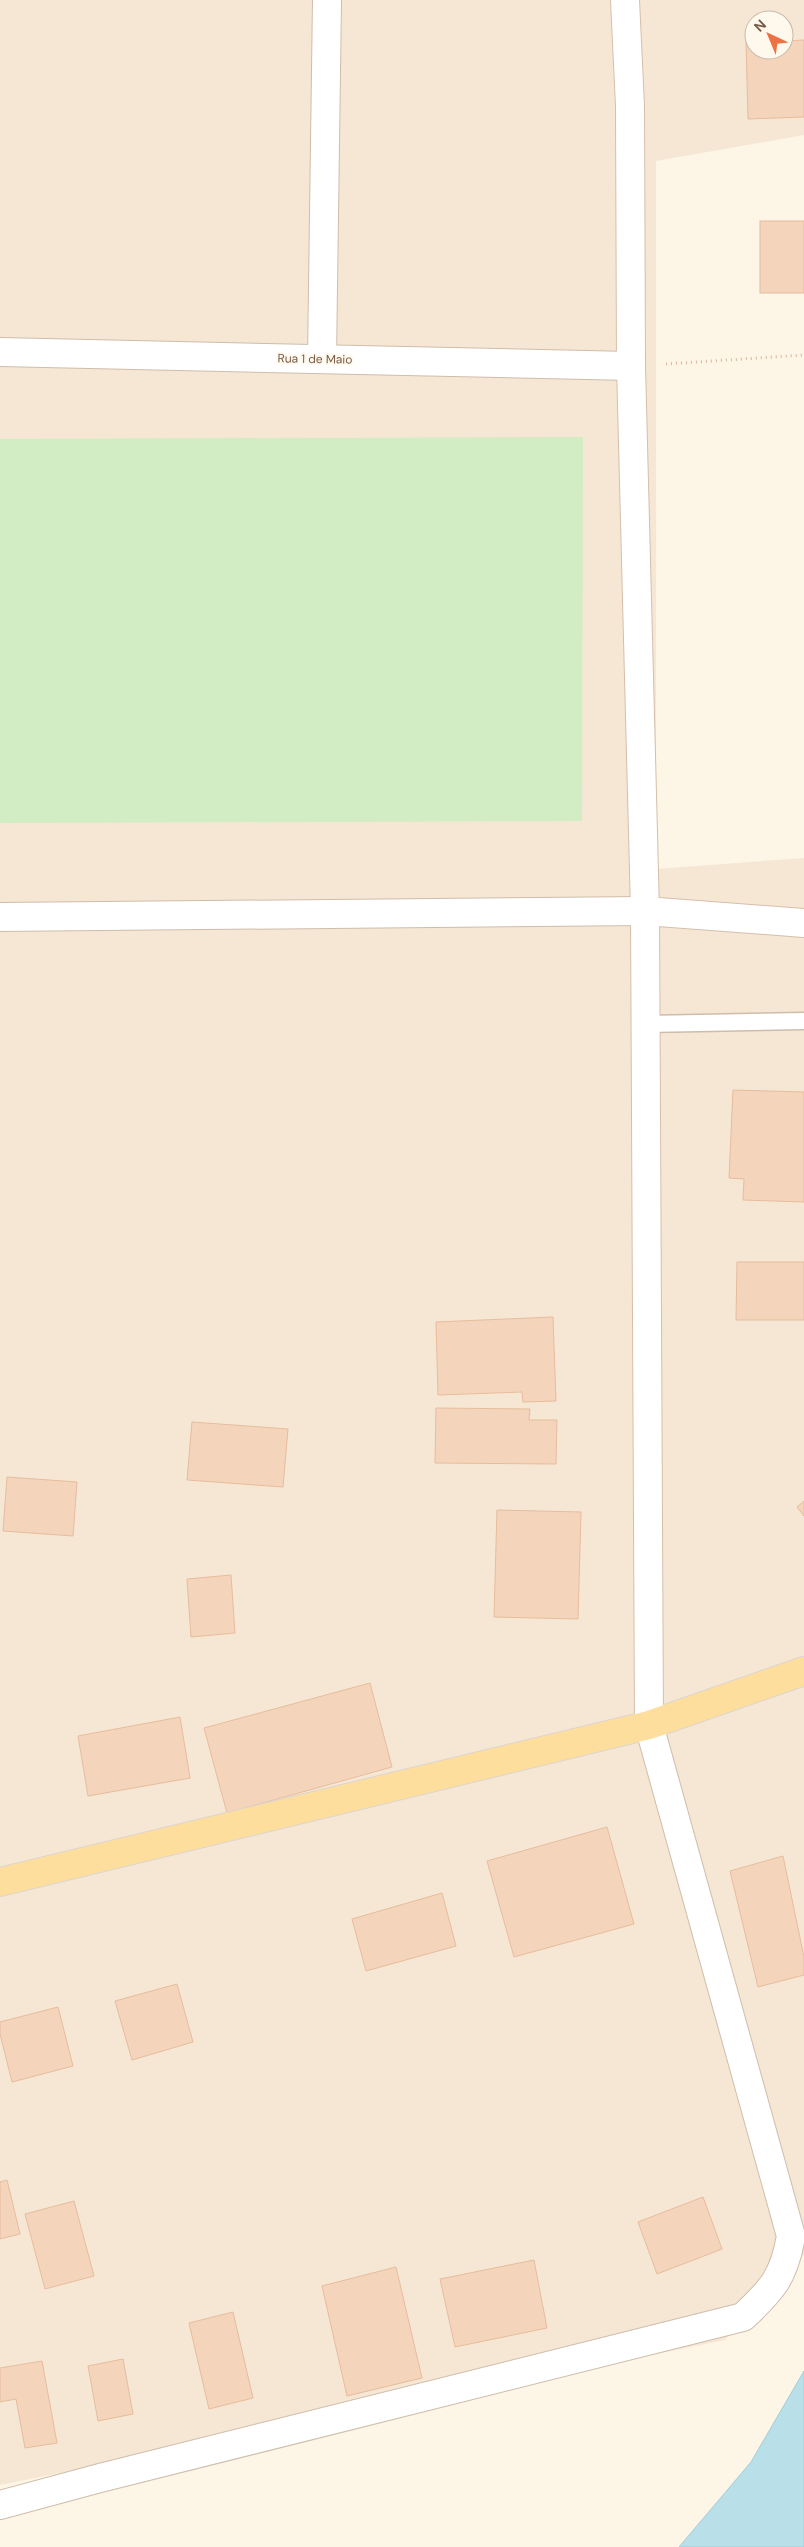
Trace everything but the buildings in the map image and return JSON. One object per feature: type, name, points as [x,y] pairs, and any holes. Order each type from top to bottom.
[{"type":"main road","points":[[0,1882],[650,1725],[804,1671]]},
{"type":"street","points":[[322,359],[326,0]]},
{"type":"street","points":[[0,2505],[100,2478],[743,2318],[772,2289],[787,2260],[791,2236],[650,1725],[647,1024],[631,366],[630,106],[625,0]]},
{"type":"street","name":"Rua 1 de Maio","points":[[0,352],[631,366]]},
{"type":"street","points":[[0,917],[645,911],[804,923]]},
{"type":"lane","points":[[647,1024],[804,1021]]},
{"type":"path","points":[[631,366],[804,355]]},
{"type":"shaded area","points":[[0,0],[804,0],[804,135],[656,161],[656,869],[804,858],[804,2255],[725,2340],[0,2485]]},
{"type":"green space","points":[[583,437],[582,821],[0,823],[0,439]]},
{"type":"water","points":[[804,2371],[804,2547],[679,2547],[751,2462]]}]
